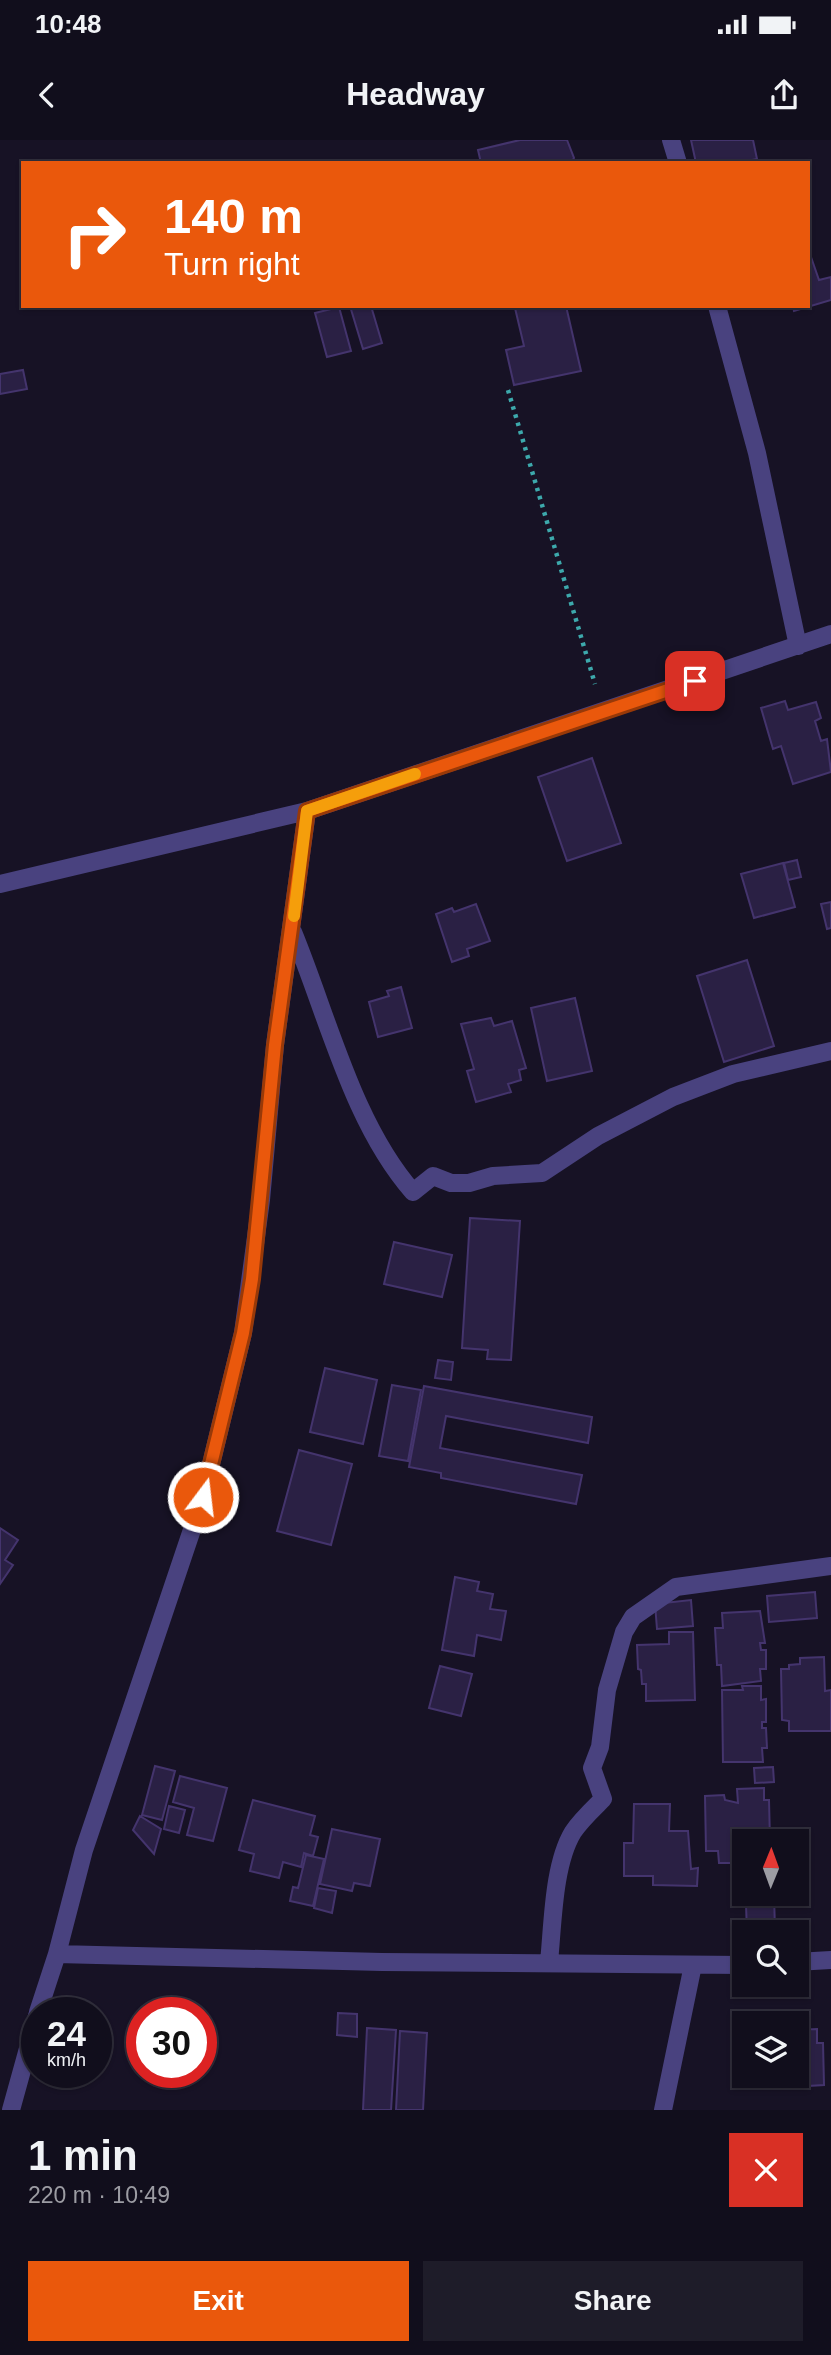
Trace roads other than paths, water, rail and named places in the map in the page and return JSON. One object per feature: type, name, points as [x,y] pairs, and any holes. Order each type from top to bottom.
[{"type":"street","points":[[671,140],[677,161]]},
{"type":"street","points":[[718,308],[757,453],[798,646]]},
{"type":"street","points":[[0,884],[307,811],[831,634]]},
{"type":"street","points":[[43,1997],[57,1954],[83,1850],[203,1497],[243,1333],[261,1200],[275,1045],[307,811]]},
{"type":"street","points":[[292,931],[320,997],[350,1086],[385,1154],[413,1192],[433,1176],[451,1183],[469,1183],[493,1176],[542,1173],[598,1136],[673,1097],[733,1074],[831,1051]]},
{"type":"street","points":[[549,1962],[556,1891],[566,1848],[573,1832],[603,1799],[592,1768],[600,1747],[607,1690],[624,1632],[633,1617],[676,1587],[702,1581],[831,1566]]},
{"type":"street","points":[[57,1954],[382,1962],[732,1965]]},
{"type":"street","points":[[809,1962],[831,1961]]},
{"type":"street","points":[[663,2110],[693,1965]]},
{"type":"street","points":[[11,2110],[21,2073]]}]
